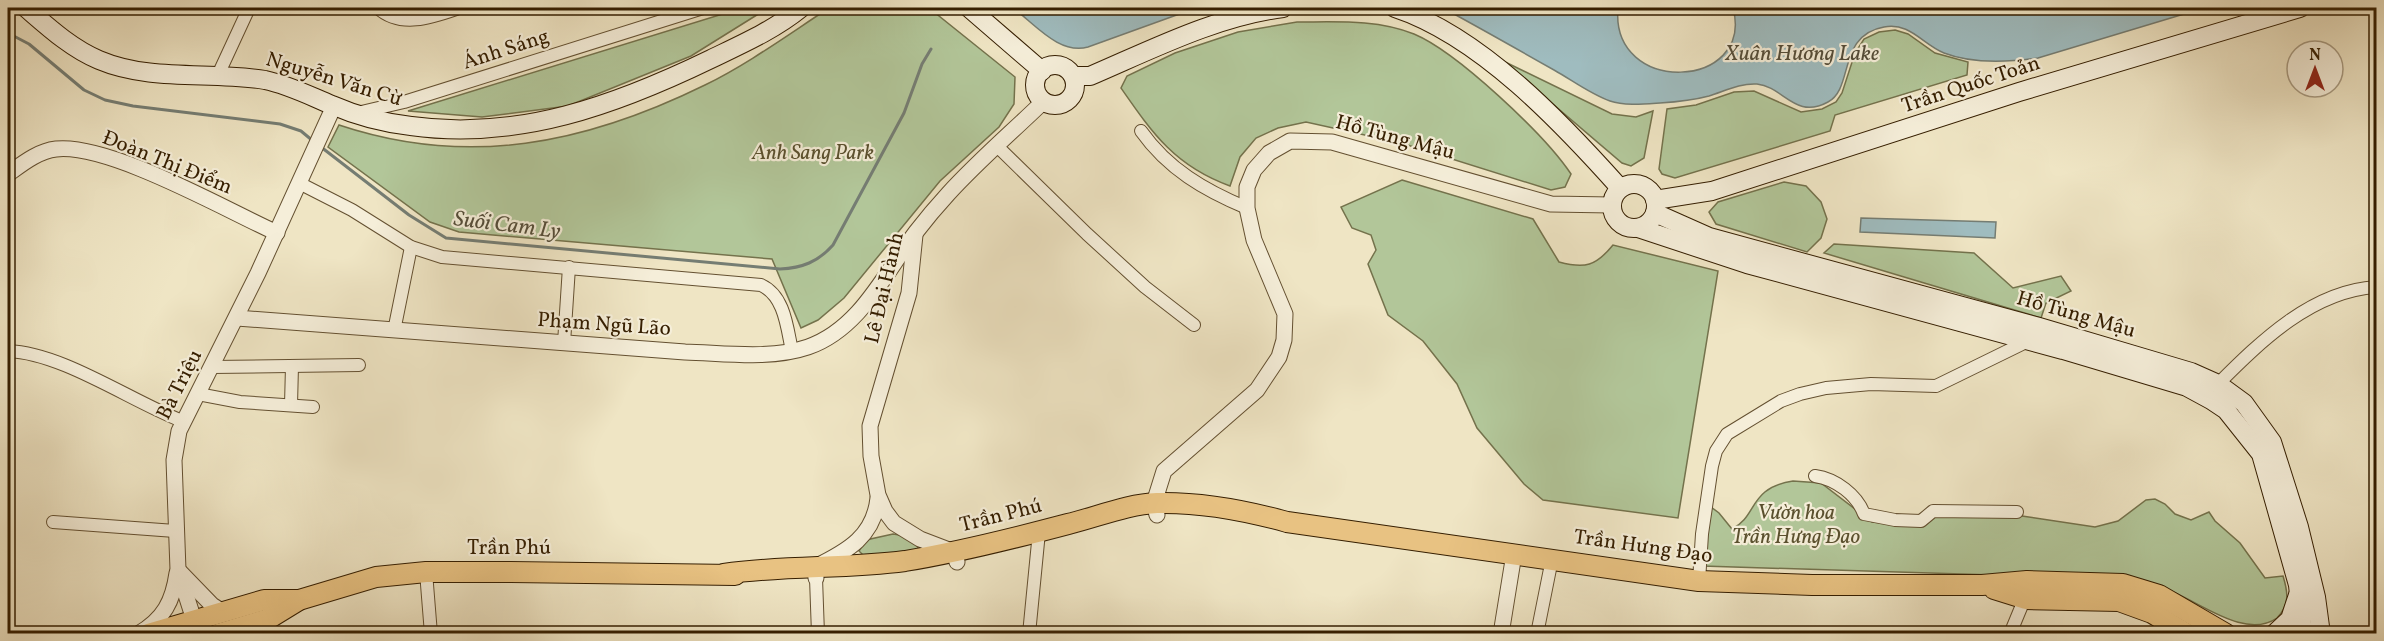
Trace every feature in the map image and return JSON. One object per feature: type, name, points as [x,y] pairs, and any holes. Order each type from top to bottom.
[{"type":"main road","name":"Nguyễn Văn Cừ","points":[[26,8],[76,48],[99,60],[126,69],[156,74],[218,75],[265,80],[294,88],[354,113],[411,126],[461,130],[526,125],[590,110],[651,87],[735,47],[787,19],[801,8]]},
{"type":"main road","points":[[969,8],[1042,71]]},
{"type":"main road","points":[[1042,71],[1059,66],[1073,76],[1090,76],[1197,31],[1255,12],[1283,8]]},
{"type":"main road","points":[[1395,8],[1416,15],[1467,45],[1517,85],[1592,156],[1620,188]]},
{"type":"main road","name":"Trần Quốc Toản","points":[[1655,207],[1712,191],[2019,92],[2300,8]]},
{"type":"main road","points":[[1042,71],[1036,86],[1044,101],[1060,104],[1070,98],[1075,87],[1073,76]]},
{"type":"main road","points":[[1634,183],[1647,188],[1655,207],[1648,223],[1638,228],[1620,223],[1613,215],[1611,204],[1620,188],[1634,183]]},
{"type":"main road","name":"Hồ Tùng Mậu","points":[[1655,207],[1709,237],[2033,334],[2187,387],[2226,410],[2261,454],[2298,585],[2317,632]]},
{"type":"main road","name":"Hồ Tùng Mậu","points":[[1638,228],[1747,264],[2191,372],[2218,384],[2244,403],[2272,442],[2301,538],[2317,632]]},
{"type":"main road","name":"Trần Phú","points":[[148,633],[198,627],[226,627],[264,600],[299,600],[376,577],[426,572],[724,574],[766,568],[816,572],[956,557],[1156,509],[1245,511],[1287,522],[1514,554]]},
{"type":"main road","name":"Trần Hưng Đạo","points":[[1514,554],[1699,581],[1982,585],[2027,590],[2119,601],[2144,609],[2187,633]]},
{"type":"main road","name":"Trần Hưng Đạo","points":[[2027,590],[2101,583],[2135,586],[2159,596],[2226,633]]},
{"type":"main road","points":[[2274,633],[2284,626],[2294,611],[2298,585]]},
{"type":"street","points":[[218,75],[249,8]]},
{"type":"street","points":[[378,8],[396,18],[414,20],[459,8]]},
{"type":"street","name":"Ánh Sáng","points":[[354,113],[404,102],[703,8]]},
{"type":"street","name":"Lê Đại Hành","points":[[956,557],[894,523],[885,512],[878,495],[871,456],[870,426],[907,303],[916,232],[950,192],[1044,101]]},
{"type":"street","name":"Bà Triệu","points":[[198,627],[178,570],[174,460],[182,421],[237,318],[278,233],[334,106]]},
{"type":"street","points":[[1141,131],[1153,148],[1176,169],[1203,187],[1247,208]]},
{"type":"street","name":"Hồ Tùng Mậu","points":[[1156,509],[1164,471],[1257,390],[1279,357],[1284,340],[1285,314],[1254,240],[1247,208],[1247,187],[1254,170],[1269,153],[1290,141],[1314,140],[1348,145],[1502,192],[1551,204],[1611,204]]},
{"type":"street","points":[[998,147],[1087,234],[1145,286],[1194,325]]},
{"type":"street","name":"Đoàn Thị Điểm","points":[[8,174],[42,153],[57,149],[81,152],[119,162],[175,184],[278,233]]},
{"type":"street","points":[[301,177],[411,247],[442,257],[761,285],[774,293],[780,304],[792,351]]},
{"type":"street","name":"Phạm Ngũ Lão","points":[[237,318],[394,332],[685,352],[757,354],[792,351],[820,341],[841,329],[881,282],[916,232]]},
{"type":"street","points":[[394,332],[411,247]]},
{"type":"street","points":[[564,343],[569,267]]},
{"type":"street","points":[[2218,384],[2263,340],[2289,321],[2337,296],[2376,287]]},
{"type":"street","points":[[1699,581],[1702,534],[1712,466],[1716,451],[1727,434],[1781,401],[1826,388],[1871,384],[1936,386],[2033,334]]},
{"type":"street","points":[[8,351],[51,359],[149,408],[182,421]]},
{"type":"street","points":[[212,367],[359,365]]},
{"type":"street","points":[[291,405],[292,366]]},
{"type":"street","points":[[198,394],[240,402],[313,407]]},
{"type":"street","points":[[1815,476],[1826,478],[1845,490],[1859,501],[1864,514],[1895,520],[1921,521],[1933,512],[2017,512]]},
{"type":"street","name":"Lê Đại Hành","points":[[816,572],[850,548],[872,526],[878,495]]},
{"type":"street","points":[[53,522],[175,531]]},
{"type":"street","points":[[1029,633],[1039,538]]},
{"type":"street","points":[[1501,633],[1514,554]]},
{"type":"street","points":[[1538,633],[1552,559]]},
{"type":"street","points":[[178,570],[212,605],[226,627]]},
{"type":"street","points":[[138,633],[157,622],[167,608],[174,591],[178,570]]},
{"type":"street","points":[[426,572],[431,633]]},
{"type":"street","points":[[816,572],[818,633]]},
{"type":"street","points":[[2010,633],[2027,590]]},
{"type":"green space","points":[[742,8],[768,8],[691,56],[568,106],[482,117],[408,111]]},
{"type":"green space","name":"Anh Sang Park","points":[[829,8],[929,8],[1015,77],[1014,104],[999,127],[940,181],[844,298],[818,320],[801,328],[772,259],[459,232],[430,222],[328,147],[339,125],[387,138],[434,145],[480,147],[525,143],[570,135],[615,122],[705,85],[753,58]]},
{"type":"green space","points":[[1297,22],[1356,22],[1386,26],[1414,34],[1432,44],[1476,76],[1542,138],[1571,174],[1565,187],[1551,190],[1401,143],[1306,122],[1278,128],[1256,138],[1240,157],[1230,186],[1194,169],[1167,147],[1121,88],[1127,76],[1175,53],[1238,32]]},
{"type":"green space","points":[[1895,30],[1908,34],[1935,53],[1968,62],[1967,75],[1835,115],[1830,131],[1675,178],[1662,174],[1659,169],[1667,109],[1696,105],[1734,92],[1754,91],[1801,112],[1822,109],[1836,102],[1842,93],[1855,53],[1864,39],[1879,32]]},
{"type":"green space","points":[[1501,60],[1612,114],[1636,117],[1653,111],[1644,158],[1631,166],[1622,163]]},
{"type":"green space","points":[[1402,180],[1533,219],[1559,262],[1576,265],[1589,264],[1601,258],[1613,245],[1718,271],[1678,518],[1543,500],[1524,484],[1477,428],[1457,384],[1423,341],[1388,315],[1368,264],[1376,250],[1371,235],[1352,228],[1341,207]]},
{"type":"green space","points":[[1784,182],[1806,186],[1821,202],[1827,219],[1821,238],[1807,252],[1716,224],[1709,212],[1718,202]]},
{"type":"green space","points":[[1834,244],[1974,253],[2013,288],[2061,276],[2071,291],[2046,303],[2041,318],[1824,253]]},
{"type":"green space","name":"Vườn hoa Trần Hưng Đạo","points":[[1793,481],[1821,483],[1872,522],[1914,525],[1934,515],[2015,515],[2095,527],[2118,521],[2146,500],[2155,499],[2165,504],[2175,514],[2191,520],[2209,512],[2215,521],[2240,543],[2265,578],[2283,576],[2287,593],[2286,603],[2277,618],[2264,624],[2250,625],[2220,616],[2163,588],[2122,579],[1703,566],[1711,507],[1732,529],[1746,517],[1755,503],[1768,490]]},
{"type":"green space","points":[[893,534],[909,538],[919,550],[864,556],[859,551],[866,540]]},
{"type":"water","points":[[1013,8],[1196,8],[1088,47],[1077,48],[1067,47],[1057,42]]},
{"type":"water","name":"Xuân Hương Lake","points":[[1443,8],[1618,8],[1622,37],[1636,57],[1657,69],[1681,72],[1704,68],[1723,55],[1734,35],[1733,8],[2204,8],[2038,58],[2015,60],[1991,61],[1955,57],[1936,49],[1909,31],[1893,26],[1884,27],[1869,32],[1859,40],[1852,51],[1836,95],[1817,107],[1807,107],[1790,101],[1766,86],[1757,84],[1739,86],[1685,101],[1616,103],[1588,91]]},
{"type":"water","points":[[1861,218],[1996,222],[1995,238],[1860,232]]},
{"type":"waterway","name":"Suối Cam Ly","points":[[8,33],[29,44],[84,90],[105,100],[133,106],[280,124],[301,131],[313,141]]},
{"type":"waterway","name":"Suối Cam Ly","points":[[321,147],[409,215],[446,238],[780,269],[795,267],[815,260],[833,245],[904,113],[922,64],[931,49]]}]
